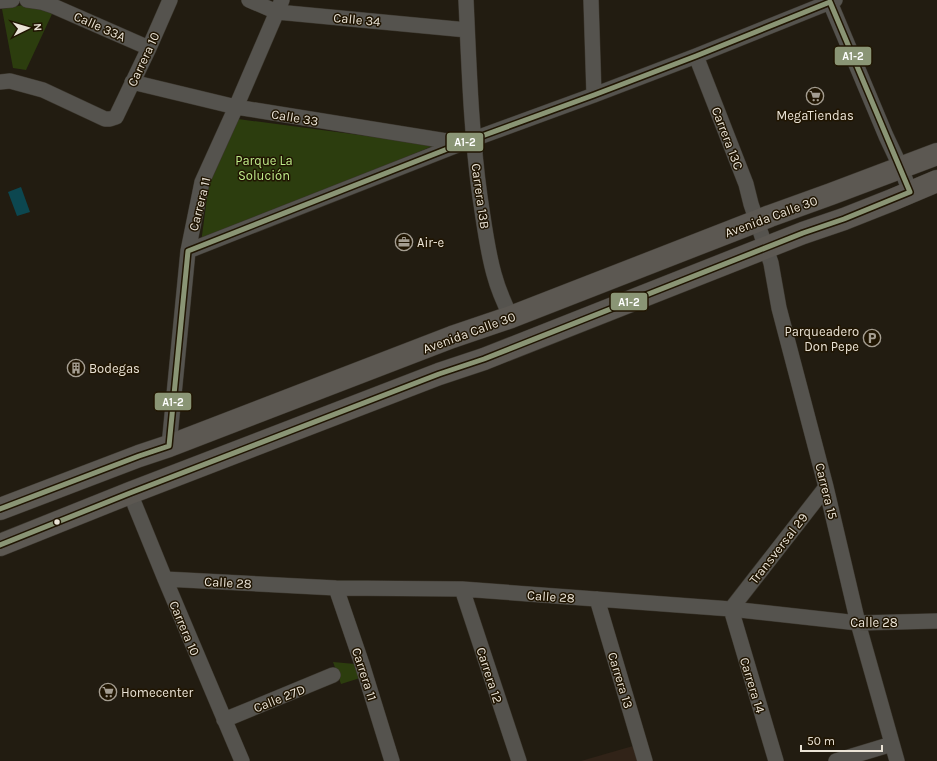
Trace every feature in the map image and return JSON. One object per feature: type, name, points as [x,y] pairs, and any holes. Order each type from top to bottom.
[{"type":"highway","name":"Avenida Calle 30","points":[[0,509],[169,446],[452,337],[511,317],[757,221],[937,154]]},
{"type":"highway","name":"Avenida Calle 30","points":[[0,545],[130,493],[439,374],[484,359],[803,233],[844,219],[937,181]]},
{"type":"street","points":[[0,1],[12,0]]},
{"type":"street","name":"Calle 33A","points":[[27,0],[53,6],[149,48]]},
{"type":"street","name":"Carrera 10","points":[[0,82],[10,81],[43,90],[105,119],[116,117],[170,0]]},
{"type":"street","name":"Calle 34","points":[[249,0],[280,6],[467,30]]},
{"type":"street","name":"Carrera 13B","points":[[466,0],[467,141],[482,208],[494,275],[511,317]]},
{"type":"street","points":[[591,0],[594,95]]},
{"type":"street","points":[[188,251],[467,141],[696,56],[832,1],[910,192]]},
{"type":"street","name":"Carrera 11","points":[[169,446],[188,251],[202,182],[280,6]]},
{"type":"street","name":"Carrera 13C","points":[[696,56],[746,184],[757,221]]},
{"type":"street","name":"Calle 33","points":[[132,82],[236,108],[467,141]]},
{"type":"street","name":"Carrera 15","points":[[757,221],[770,263],[779,308],[826,487],[858,623],[897,761]]},
{"type":"street","name":"Transversal 29","points":[[730,609],[826,487]]},
{"type":"street","name":"Carrera 10","points":[[130,493],[242,761]]},
{"type":"street","name":"Calle 28","points":[[165,579],[336,588],[462,589],[730,609],[858,623],[937,621]]},
{"type":"street","name":"Carrera 11","points":[[336,588],[362,664],[392,761]]},
{"type":"street","name":"Carrera 12","points":[[462,589],[519,761]]},
{"type":"street","name":"Carrera 13","points":[[597,599],[645,761]]},
{"type":"street","name":"Carrera 14","points":[[730,609],[776,761]]},
{"type":"street","name":"Calle 27D","points":[[224,720],[333,675]]},
{"type":"street","points":[[836,761],[892,744]]},
{"type":"shaded area","points":[[633,746],[638,761],[581,761]]},
{"type":"green space","points":[[23,5],[40,8],[52,14],[26,70],[13,68],[2,9]]},
{"type":"green space","name":"Parque La Solución","points":[[238,119],[435,145],[201,243],[210,175]]},
{"type":"green space","points":[[333,662],[355,664],[360,678],[341,684]]},
{"type":"water","points":[[21,187],[30,212],[17,216],[8,192]]},
{"type":"transit line","name":"A1-2","points":[[0,509],[169,446],[188,251],[460,144],[696,56],[830,2],[910,192],[484,359],[439,374],[130,493],[0,545]]},
{"type":"place","name":"MegaTiendas","points":[[815,96]]},
{"type":"place","name":"Air-e","points":[[404,242]]},
{"type":"place","name":"Parqueadero Don Pepe","points":[[872,338]]},
{"type":"place","name":"Bodegas","points":[[76,368]]},
{"type":"place","name":"Homecenter","points":[[108,692]]}]
